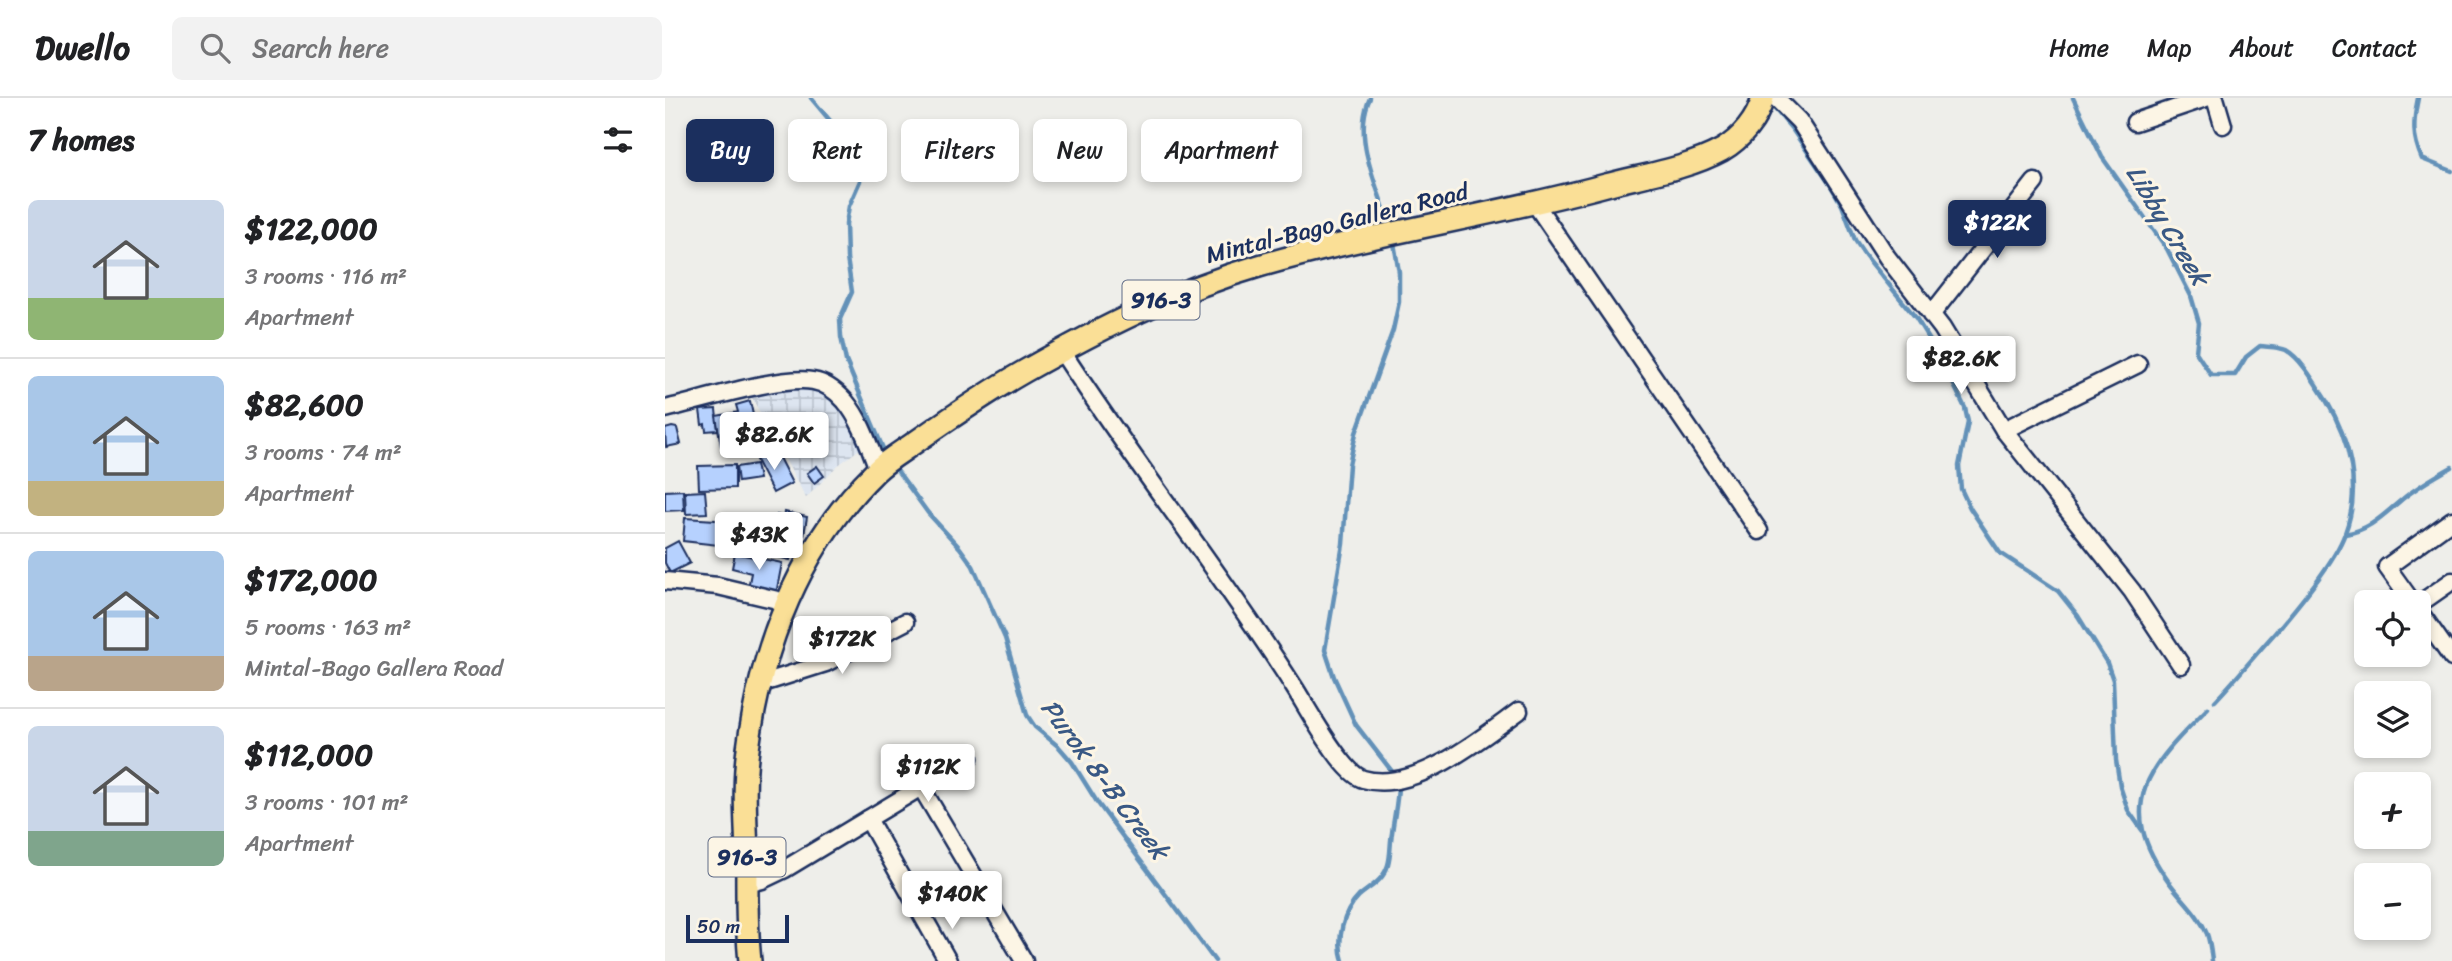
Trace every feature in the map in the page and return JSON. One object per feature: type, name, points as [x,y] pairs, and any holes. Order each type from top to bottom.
[{"type":"main road","name":"Mintal-Bago Gallera Road","points":[[750,961],[747,753],[760,684],[786,602],[800,574],[831,524],[878,469],[996,387],[1151,304],[1261,265],[1577,193],[1708,156],[1735,141],[1747,129],[1763,98]]},
{"type":"street","points":[[1776,98],[1799,121],[1887,257],[1951,343],[2004,430],[2132,591],[2181,666]]},
{"type":"street","points":[[2135,122],[2206,98]]},
{"type":"street","points":[[2215,98],[2223,125]]},
{"type":"street","points":[[1931,316],[2035,182]]},
{"type":"street","points":[[1534,202],[1759,531]]},
{"type":"street","points":[[1061,350],[1349,770],[1360,778],[1375,781],[1405,779],[1456,755],[1520,712]]},
{"type":"street","points":[[2004,430],[2138,364]]},
{"type":"street","points":[[665,409],[781,382],[814,381],[830,388],[845,401],[858,421],[878,469]]},
{"type":"street","points":[[2403,590],[2387,567],[2452,520]]},
{"type":"street","points":[[665,581],[718,586],[786,602]]},
{"type":"street","points":[[2431,596],[2452,581]]},
{"type":"street","points":[[760,684],[827,663],[905,622]]},
{"type":"street","points":[[2431,623],[2447,640],[2452,658]]},
{"type":"street","points":[[747,884],[785,869],[969,758]]},
{"type":"street","points":[[921,787],[1024,961]]},
{"type":"street","points":[[869,819],[949,961]]},
{"type":"shaded area","points":[[784,388],[816,389],[828,396],[839,407],[861,448],[837,466],[806,498],[751,396]]},
{"type":"building","points":[[750,401],[755,424],[737,428],[734,413],[738,412],[736,405]]},
{"type":"building","points":[[716,409],[718,430],[706,431],[705,424],[702,425],[700,410]]},
{"type":"building","points":[[734,413],[739,443],[721,446],[716,416]]},
{"type":"building","points":[[677,428],[681,444],[666,447],[665,429]]},
{"type":"building","points":[[775,450],[792,483],[773,493],[756,460]]},
{"type":"building","points":[[756,464],[759,479],[738,482],[736,467]]},
{"type":"building","points":[[735,465],[735,488],[699,489],[698,466]]},
{"type":"building","points":[[817,466],[824,476],[814,483],[807,473]]},
{"type":"building","points":[[683,490],[684,510],[665,511],[665,491]]},
{"type":"building","points":[[705,491],[707,513],[686,514],[685,492]]},
{"type":"building","points":[[785,512],[807,517],[804,535],[774,528],[777,515],[784,517]]},
{"type":"building","points":[[685,518],[730,521],[727,546],[683,541]]},
{"type":"building","points":[[764,527],[800,535],[798,549],[793,548],[790,560],[761,553],[763,544],[760,543]]},
{"type":"building","points":[[678,541],[690,563],[670,573],[665,563],[665,548]]},
{"type":"building","points":[[735,553],[782,563],[776,594],[748,588],[751,573],[732,568]]},
{"type":"waterway","name":"Purok 8-B Creek","points":[[811,98],[832,123],[849,136],[863,152],[863,174],[849,206],[846,224],[852,292],[840,319],[841,337],[846,361],[884,451]]},
{"type":"waterway","points":[[1370,98],[1365,113],[1365,144],[1388,221]]},
{"type":"waterway","name":"Libby Creek","points":[[2073,98],[2102,157],[2167,249],[2191,296],[2199,323],[2196,352],[2211,375],[2235,375],[2246,357],[2260,346],[2286,350],[2303,366],[2326,400],[2347,448],[2353,499],[2340,545],[2304,598],[2215,701]]},
{"type":"waterway","points":[[2418,98],[2414,129],[2422,159],[2452,171]]},
{"type":"waterway","points":[[1774,108],[1792,129],[1831,186],[1842,205],[1855,240],[1916,318],[1943,362],[1965,408],[1968,422],[1959,466],[1961,489],[1970,508],[2000,553],[2058,591],[2078,616],[2107,663],[2113,680],[2116,760],[2120,786],[2128,810],[2142,830]]},
{"type":"waterway","points":[[1394,243],[1399,272],[1399,302],[1393,330],[1356,433],[1349,465],[1343,544],[1325,650],[1356,725],[1394,774]]},
{"type":"waterway","points":[[2345,534],[2370,525],[2416,489],[2452,467]]},
{"type":"waterway","name":"Purok 8-B Creek","points":[[896,469],[928,513],[973,566],[1005,638],[1027,715],[1035,727],[1072,762],[1097,802],[1215,961]]},
{"type":"waterway","name":"Libby Creek","points":[[2208,708],[2155,768],[2145,788],[2141,808],[2143,830],[2152,855],[2204,927],[2212,961]]},
{"type":"waterway","points":[[1343,961],[1340,944],[1345,918],[1353,902],[1380,879],[1388,865],[1398,784]]}]
